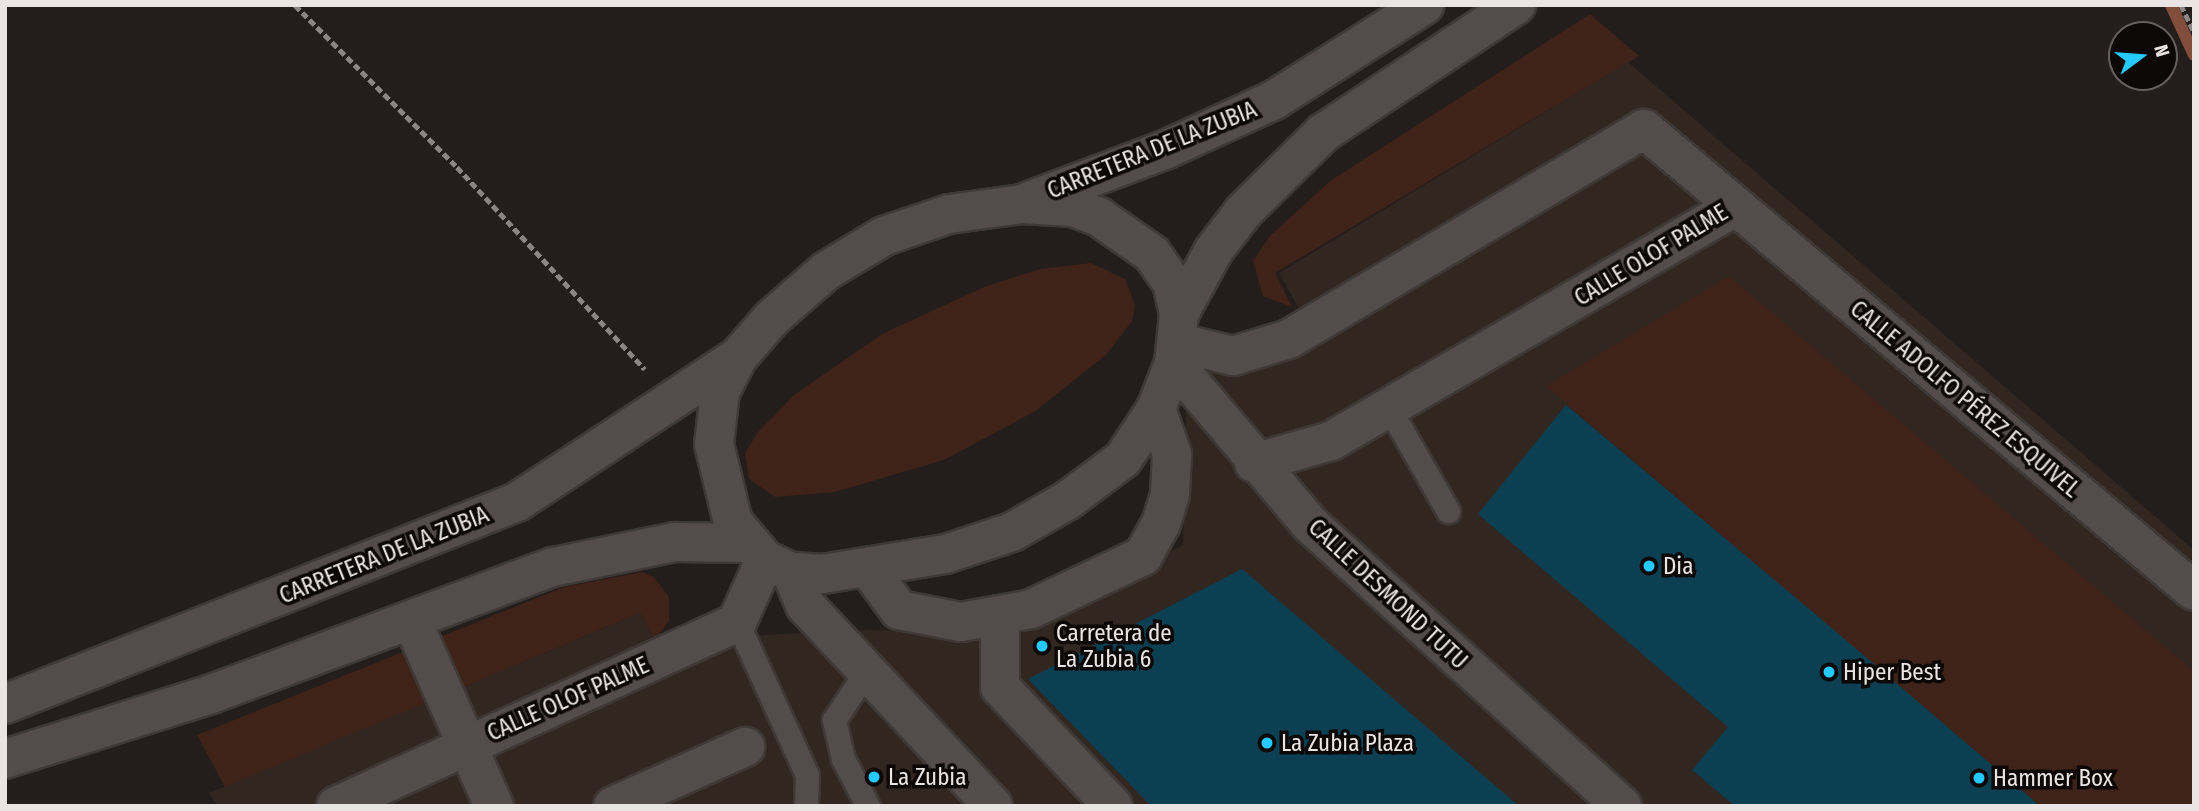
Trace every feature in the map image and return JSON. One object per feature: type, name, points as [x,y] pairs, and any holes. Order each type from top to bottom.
[{"type":"street","name":"CARRETERA DE LA ZUBIA","points":[[1021,204],[1167,149],[1274,100],[1424,5]]},
{"type":"street","points":[[5,758],[211,694],[553,567],[623,549],[675,542],[767,558],[869,569],[946,554],[1012,532],[1068,500],[1123,458],[1156,409],[1177,340],[1214,250],[1244,211],[1323,133],[1516,5]]},
{"type":"street","name":"CALLE OLOF PALME","points":[[1177,340],[1233,356],[1289,340],[1644,129],[1736,206],[1331,440],[1254,463]]},
{"type":"street","points":[[993,806],[805,605],[767,558],[725,497],[714,444],[720,392],[738,357],[772,318],[826,271],[884,236],[949,214],[1021,204],[1072,207],[1129,234],[1172,283],[1177,340]]},
{"type":"street","name":"CALLE ADOLFO PÉREZ ESQUIVEL","points":[[1736,206],[2194,592]]},
{"type":"street","name":"CALLE DESMOND TUTU","points":[[1177,340],[1254,463],[1311,525],[1622,806]]},
{"type":"street","name":"CARRETERA DE LA ZUBIA","points":[[5,704],[517,502],[671,397],[738,357]]},
{"type":"street","points":[[869,569],[899,610],[961,622],[1000,619],[1069,594],[1143,556],[1161,524],[1170,494],[1172,454],[1156,409]]},
{"type":"street","points":[[737,622],[767,558]]},
{"type":"street","points":[[1000,619],[1000,687],[1113,806]]},
{"type":"street","points":[[412,621],[494,806]]},
{"type":"street","name":"CALLE OLOF PALME","points":[[336,806],[737,622]]},
{"type":"street","points":[[613,806],[746,747]]},
{"type":"lane","points":[[1389,408],[1448,511]]},
{"type":"lane","points":[[737,622],[807,775],[806,806]]},
{"type":"lane","points":[[866,672],[834,720],[844,759],[868,806]]},
{"type":"path","points":[[295,5],[457,167],[671,397]]},
{"type":"path","points":[[2181,5],[2194,32]]},
{"type":"shaded area","points":[[1590,14],[1639,56],[1275,273],[1292,307],[1263,296],[1253,261],[1270,236],[1330,181]]},
{"type":"shaded area","points":[[1628,62],[2194,550],[2194,806],[218,806],[209,793],[640,613],[655,640],[869,630],[1018,635],[1183,545],[1187,371],[1302,314],[1279,273]]},
{"type":"shaded area","points":[[1091,263],[1125,279],[1135,305],[1132,321],[1106,355],[1034,412],[944,460],[835,492],[775,497],[749,479],[745,453],[758,432],[794,395],[882,334],[984,287],[1040,269]]},
{"type":"shaded area","points":[[1729,276],[2194,671],[2194,806],[2040,806],[1546,386]]},
{"type":"shaded area","points":[[642,572],[654,577],[669,597],[669,621],[655,640],[640,613],[225,787],[197,735],[564,587]]},
{"type":"building","points":[[1566,405],[2040,806],[1735,806],[1692,770],[1728,727],[1478,514]]},
{"type":"building","name":"La Zubia Plaza","points":[[1242,569],[1519,806],[1151,806],[1028,679]]},
{"type":"waterway","points":[[2171,5],[2194,55]]},
{"type":"place","name":"Dia","points":[[1649,566]]},
{"type":"place","name":"Carretera de La Zubia 6","points":[[1042,646]]},
{"type":"place","name":"Hiper Best","points":[[1829,672]]},
{"type":"place","name":"La Zubia Plaza","points":[[1267,743]]},
{"type":"place","name":"La Zubia","points":[[874,777]]},
{"type":"place","name":"Hammer Box","points":[[1979,778]]}]
